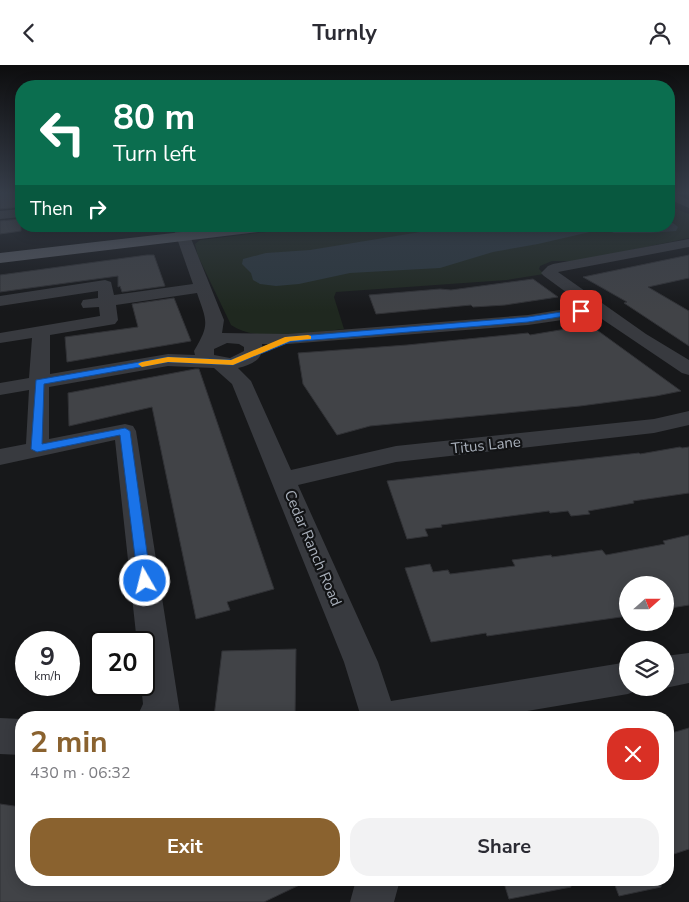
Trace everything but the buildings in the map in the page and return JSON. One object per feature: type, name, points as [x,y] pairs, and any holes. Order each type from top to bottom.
[{"type":"main road","points":[[0,248],[152,233]]},
{"type":"main road","points":[[0,259],[164,233]]},
{"type":"street","points":[[184,233],[215,320],[213,353]]},
{"type":"street","points":[[689,243],[553,269],[549,273],[689,369]]},
{"type":"street","points":[[0,301],[105,285],[110,320],[0,338]]},
{"type":"street","points":[[0,317],[203,287]]},
{"type":"street","points":[[213,353],[227,338],[247,347],[288,339],[528,320],[599,309]]},
{"type":"street","points":[[215,320],[247,347]]},
{"type":"street","points":[[37,449],[41,331]]},
{"type":"street","points":[[0,389],[213,353],[233,363],[247,347]]},
{"type":"street","points":[[241,381],[247,347]]},
{"type":"street","name":"Cedar Ranch Road","points":[[213,353],[241,381],[361,662],[377,711]]},
{"type":"street","name":"Titus Lane","points":[[284,480],[396,455],[654,426],[689,418]]},
{"type":"street","points":[[0,457],[125,431],[162,711]]},
{"type":"street","points":[[674,670],[689,667]]},
{"type":"street","points":[[430,711],[619,680]]},
{"type":"street","points":[[0,736],[15,737]]},
{"type":"street","points":[[372,902],[376,886]]},
{"type":"shaded area","points":[[258,233],[689,233],[689,238],[579,261],[552,261],[540,266],[539,269],[544,274],[507,280],[336,292],[334,297],[344,329],[286,335],[256,334],[243,331],[231,325],[198,256],[195,244],[200,240]]},
{"type":"shaded area","points":[[414,233],[585,233],[493,252],[440,268],[350,273],[299,284],[276,286],[260,284],[253,280],[251,273],[242,264],[243,259],[266,253],[310,250]]},
{"type":"slow traffic","points":[[142,364],[168,360],[233,363],[288,339],[308,337]]},
{"type":"route","points":[[145,581],[125,431],[37,449],[39,382],[168,360],[233,363],[288,339],[528,320],[581,311]]}]
